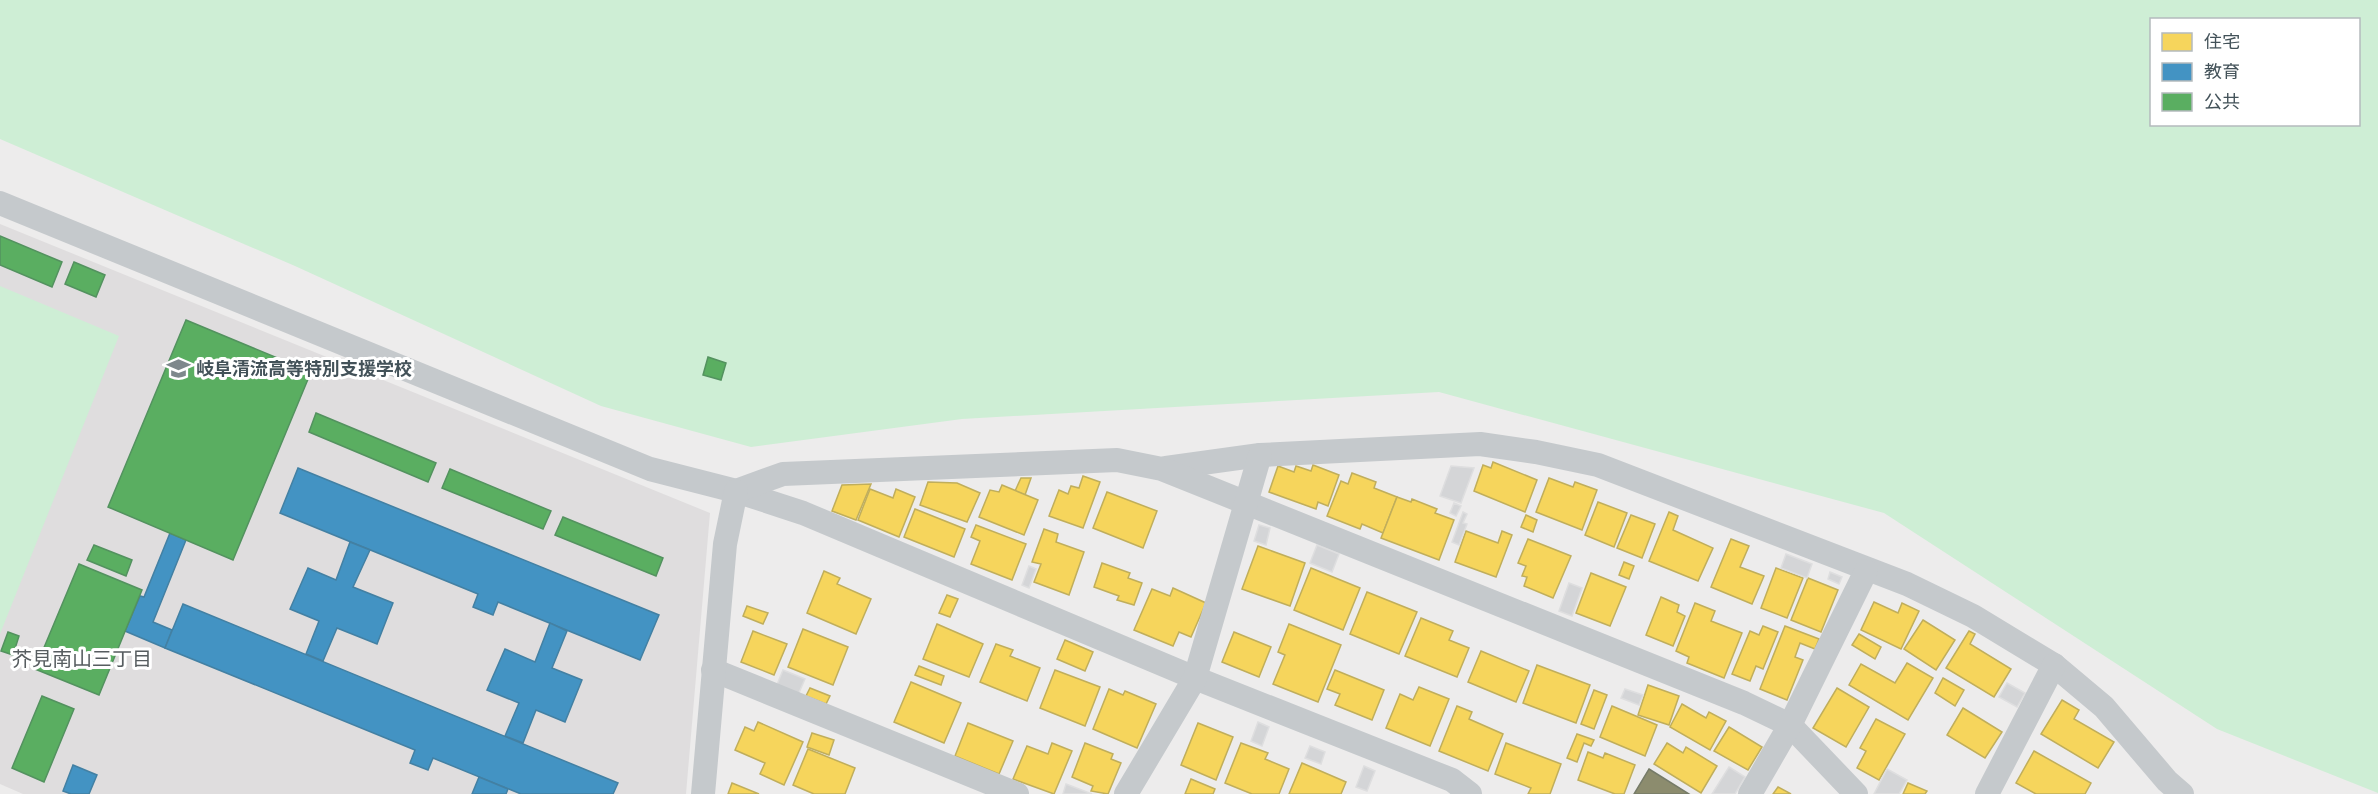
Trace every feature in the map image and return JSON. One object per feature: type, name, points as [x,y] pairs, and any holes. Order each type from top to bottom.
[{"type":"street","points":[[0,203],[650,469],[736,491],[802,513],[1195,678],[1452,780],[1470,794]]},
{"type":"street","points":[[1162,469],[1260,455],[1480,444],[1536,452],[1598,465],[1866,571],[1906,584],[1973,616],[2054,665],[2104,707],[2182,794]]},
{"type":"street","points":[[1126,794],[1195,678],[1260,455]]},
{"type":"street","points":[[736,491],[783,474],[1118,460],[1162,469],[1744,702],[1790,725],[1856,794]]},
{"type":"street","points":[[703,794],[725,544],[736,491]]},
{"type":"street","points":[[1750,794],[1790,725],[1866,571]]},
{"type":"street","points":[[1987,794],[2054,665]]},
{"type":"street","points":[[713,670],[1017,794]]},
{"type":"shaded area","name":"岐阜清流高等特別支援学校","points":[[0,224],[710,513],[686,794],[23,794],[0,784]]},
{"type":"green space","points":[[0,0],[2378,0],[2378,793],[2217,729],[1884,513],[1439,392],[962,419],[751,447],[601,406],[295,266],[0,139]]},
{"type":"green space","points":[[0,286],[119,336],[0,634]]},
{"type":"building: 住宅","points":[[1493,462],[1537,480],[1525,512],[1474,491],[1483,465],[1491,468]]},
{"type":"building: 住宅","points":[[1313,465],[1339,475],[1328,506],[1318,502],[1316,509],[1269,492],[1278,466],[1294,472],[1296,466],[1311,471]]},
{"type":"building: 住宅","points":[[1352,473],[1376,482],[1374,488],[1397,497],[1383,533],[1362,524],[1360,529],[1327,516],[1341,481],[1348,484]]},
{"type":"building: 住宅","points":[[1083,476],[1100,482],[1083,528],[1049,516],[1059,490],[1068,494],[1071,486],[1079,488]]},
{"type":"building: 住宅","points":[[1021,478],[1031,478],[1025,495],[1015,491]]},
{"type":"building: 住宅","points":[[1549,478],[1573,487],[1575,482],[1597,490],[1582,530],[1536,512]]},
{"type":"building: 住宅","points":[[928,482],[957,483],[980,493],[967,522],[920,505]]},
{"type":"building: 住宅","points":[[871,484],[856,520],[832,511],[842,485]]},
{"type":"building: 住宅","points":[[1002,485],[1038,500],[1024,535],[979,517],[990,490],[999,492]]},
{"type":"building: 住宅","points":[[870,489],[893,498],[896,489],[915,497],[899,537],[858,520]]},
{"type":"building: 住宅","points":[[1107,492],[1157,511],[1143,548],[1093,528]]},
{"type":"building: 住宅","points":[[1397,497],[1411,502],[1412,499],[1437,509],[1435,513],[1454,520],[1439,560],[1381,538]]},
{"type":"building: 住宅","points":[[1598,502],[1627,513],[1614,547],[1585,535]]},
{"type":"building: 住宅","points":[[915,509],[965,529],[954,557],[904,537]]},
{"type":"building: 住宅","points":[[1669,512],[1678,516],[1673,530],[1713,548],[1698,581],[1649,561]]},
{"type":"building: 住宅","points":[[1526,515],[1537,520],[1533,532],[1521,527]]},
{"type":"building: 住宅","points":[[1631,515],[1655,524],[1642,558],[1617,548]]},
{"type":"building: 住宅","points":[[976,525],[1026,544],[1012,580],[971,564],[980,541],[971,537]]},
{"type":"building: 住宅","points":[[1044,529],[1058,534],[1056,542],[1084,552],[1069,595],[1034,582],[1041,564],[1032,562]]},
{"type":"building: 住宅","points":[[1466,531],[1498,543],[1502,531],[1512,535],[1496,577],[1455,562]]},
{"type":"building: 住宅","points":[[1528,539],[1571,556],[1553,598],[1524,586],[1527,577],[1522,576],[1526,566],[1518,563]]},
{"type":"building: 住宅","points":[[1731,539],[1749,546],[1740,567],[1764,576],[1752,604],[1711,587]]},
{"type":"building: 住宅","points":[[1258,546],[1305,563],[1290,606],[1242,589]]},
{"type":"building: 住宅","points":[[1624,562],[1634,566],[1629,579],[1619,575]]},
{"type":"building: 住宅","points":[[1102,563],[1130,573],[1128,578],[1142,583],[1134,605],[1117,600],[1119,596],[1094,587]]},
{"type":"building: 住宅","points":[[1311,568],[1360,588],[1343,630],[1294,610]]},
{"type":"building: 住宅","points":[[1776,568],[1803,578],[1787,618],[1761,608]]},
{"type":"building: 住宅","points":[[824,571],[840,578],[837,584],[871,599],[856,634],[807,613]]},
{"type":"building: 住宅","points":[[1591,573],[1626,587],[1610,626],[1576,613]]},
{"type":"building: 住宅","points":[[1808,578],[1838,590],[1821,632],[1791,620]]},
{"type":"building: 住宅","points":[[1173,588],[1206,603],[1191,637],[1179,632],[1173,646],[1134,630],[1152,589],[1170,596]]},
{"type":"building: 住宅","points":[[1367,592],[1417,612],[1399,654],[1350,634]]},
{"type":"building: 住宅","points":[[947,595],[958,599],[950,617],[939,613]]},
{"type":"building: 住宅","points":[[1661,597],[1679,605],[1677,612],[1685,616],[1673,646],[1646,635]]},
{"type":"building: 住宅","points":[[1874,602],[1898,613],[1902,603],[1919,611],[1901,649],[1861,630]]},
{"type":"building: 住宅","points":[[1695,603],[1715,611],[1711,621],[1742,633],[1724,678],[1687,663],[1689,657],[1676,651]]},
{"type":"building: 住宅","points":[[747,606],[768,613],[763,624],[743,616]]},
{"type":"building: 住宅","points":[[1421,618],[1453,631],[1449,640],[1469,648],[1457,677],[1405,656]]},
{"type":"building: 住宅","points":[[1923,620],[1955,640],[1936,670],[1904,649]]},
{"type":"building: 住宅","points":[[937,624],[983,644],[969,677],[923,659]]},
{"type":"building: 住宅","points":[[1289,624],[1341,645],[1318,702],[1273,684],[1285,655],[1278,652]]},
{"type":"building: 住宅","points":[[1763,626],[1778,632],[1763,669],[1756,666],[1750,681],[1732,674],[1750,631],[1759,635]]},
{"type":"building: 住宅","points":[[1785,626],[1819,639],[1815,649],[1800,643],[1795,657],[1803,660],[1787,700],[1760,689]]},
{"type":"building: 住宅","points":[[803,629],[848,647],[833,685],[788,667]]},
{"type":"building: 住宅","points":[[753,631],[787,644],[774,675],[741,662]]},
{"type":"building: 住宅","points":[[1969,631],[1975,634],[1970,644],[2011,669],[1994,697],[1946,668]]},
{"type":"building: 住宅","points":[[1234,632],[1271,647],[1259,677],[1222,662]]},
{"type":"building: 住宅","points":[[1859,634],[1881,647],[1875,659],[1852,645]]},
{"type":"building: 住宅","points":[[1065,640],[1093,652],[1085,671],[1057,659]]},
{"type":"building: 住宅","points":[[996,644],[1013,650],[1010,656],[1040,668],[1027,701],[980,682]]},
{"type":"building: 住宅","points":[[1481,651],[1529,671],[1516,702],[1468,682]]},
{"type":"building: 住宅","points":[[1907,663],[1933,678],[1908,720],[1849,685],[1861,664],[1895,683]]},
{"type":"building: 住宅","points":[[1537,665],[1590,685],[1576,723],[1523,703]]},
{"type":"building: 住宅","points":[[919,666],[944,676],[941,685],[915,675]]},
{"type":"building: 住宅","points":[[1055,670],[1100,687],[1085,726],[1040,708]]},
{"type":"building: 住宅","points":[[1335,670],[1384,690],[1372,720],[1335,705],[1340,694],[1327,689]]},
{"type":"building: 住宅","points":[[1943,678],[1964,690],[1955,706],[1935,693]]},
{"type":"building: 住宅","points":[[911,682],[961,703],[944,743],[894,722]]},
{"type":"building: 住宅","points":[[1648,685],[1679,696],[1669,725],[1638,715]]},
{"type":"building: 住宅","points":[[1419,687],[1449,699],[1430,746],[1386,728],[1400,694],[1413,700]]},
{"type":"building: 住宅","points":[[810,688],[830,696],[826,704],[806,696]]},
{"type":"building: 住宅","points":[[1837,688],[1869,707],[1846,747],[1813,728]]},
{"type":"building: 住宅","points":[[1109,689],[1123,695],[1125,691],[1156,704],[1137,748],[1093,729]]},
{"type":"building: 住宅","points":[[1594,690],[1607,695],[1594,729],[1581,724]]},
{"type":"building: 住宅","points":[[2062,700],[2079,710],[2074,719],[2114,742],[2098,768],[2041,734]]},
{"type":"building: 住宅","points":[[1682,704],[1706,718],[1709,712],[1726,721],[1710,750],[1670,727]]},
{"type":"building: 住宅","points":[[1457,706],[1472,712],[1469,719],[1503,734],[1488,771],[1439,751]]},
{"type":"building: 住宅","points":[[1612,706],[1657,725],[1645,756],[1600,737]]},
{"type":"building: 住宅","points":[[1963,708],[2002,732],[1985,758],[1947,735]]},
{"type":"building: 住宅","points":[[1876,719],[1905,734],[1879,780],[1857,768],[1866,751],[1860,748]]},
{"type":"building: 住宅","points":[[758,722],[803,742],[784,785],[760,774],[765,763],[735,750],[745,727],[754,731]]},
{"type":"building: 住宅","points":[[968,723],[1013,741],[999,774],[955,756]]},
{"type":"building: 住宅","points":[[1198,723],[1233,737],[1216,780],[1181,765]]},
{"type":"building: 住宅","points":[[1729,727],[1762,747],[1748,770],[1714,751]]},
{"type":"building: 住宅","points":[[812,733],[834,740],[829,755],[807,747]]},
{"type":"building: 住宅","points":[[1577,734],[1594,740],[1591,746],[1584,743],[1577,762],[1567,758]]},
{"type":"building: 住宅","points":[[1052,743],[1072,751],[1054,794],[1013,779],[1027,746],[1048,754]]},
{"type":"building: 住宅","points":[[1085,743],[1113,754],[1111,759],[1121,763],[1108,794],[1091,791],[1093,786],[1072,777]]},
{"type":"building: 住宅","points":[[1241,743],[1268,753],[1265,759],[1289,769],[1279,794],[1252,794],[1225,783]]},
{"type":"building: 住宅","points":[[1506,743],[1561,764],[1550,794],[1528,794],[1531,788],[1495,774]]},
{"type":"building: 住宅","points":[[1667,743],[1683,753],[1686,747],[1717,766],[1701,793],[1654,764]]},
{"type":"building: 住宅","points":[[808,749],[855,768],[845,794],[814,794],[793,785]]},
{"type":"building: 住宅","points":[[2034,751],[2091,783],[2085,794],[2036,794],[2016,783]]},
{"type":"building: 住宅","points":[[1588,752],[1603,758],[1605,753],[1635,765],[1624,794],[1615,794],[1578,780]]},
{"type":"building: 住宅","points":[[1302,763],[1346,782],[1341,794],[1289,794]]},
{"type":"building: 住宅","points":[[1191,779],[1215,789],[1213,794],[1185,794]]},
{"type":"building: 住宅","points":[[732,783],[759,794],[728,794]]},
{"type":"building: 住宅","points":[[1908,783],[1927,791],[1925,794],[1903,794]]},
{"type":"building: 住宅","points":[[1778,787],[1791,794],[1773,794]]},
{"type":"building: 教育","points":[[298,468],[659,615],[640,660],[498,602],[493,615],[473,607],[478,594],[280,513]]},
{"type":"building: 教育","points":[[170,533],[186,540],[153,622],[172,630],[165,648],[125,631],[140,596],[144,597]]},
{"type":"building: 教育","points":[[350,542],[370,550],[353,587],[393,603],[377,644],[337,628],[323,661],[306,654],[319,621],[290,609],[308,568],[336,580]]},
{"type":"building: 教育","points":[[183,604],[618,783],[613,794],[521,794],[433,758],[428,770],[410,763],[415,750],[165,648]]},
{"type":"building: 教育","points":[[550,623],[567,631],[552,668],[582,680],[565,722],[536,710],[523,743],[505,736],[519,703],[487,690],[505,649],[535,662]]},
{"type":"building: 教育","points":[[73,765],[97,775],[89,794],[71,794],[63,791]]},
{"type":"building: 教育","points":[[479,777],[508,789],[506,794],[472,794]]},
{"type":"building: 公共","points":[[0,236],[62,262],[52,287],[0,265]]},
{"type":"building: 公共","points":[[74,262],[105,275],[96,297],[65,284]]},
{"type":"building: 公共","points":[[186,320],[311,372],[233,560],[108,507]]},
{"type":"building: 公共","points":[[708,357],[726,363],[721,380],[703,375]]},
{"type":"building: 公共","points":[[316,413],[436,463],[428,482],[309,432]]},
{"type":"building: 公共","points":[[450,469],[551,511],[543,529],[442,488]]},
{"type":"building: 公共","points":[[563,517],[663,558],[656,576],[555,535]]},
{"type":"building: 公共","points":[[94,545],[132,560],[126,576],[87,560]]},
{"type":"building: 公共","points":[[79,564],[142,590],[99,695],[35,669]]},
{"type":"building: 公共","points":[[8,632],[19,636],[13,655],[1,651]]},
{"type":"building: 公共","points":[[42,696],[74,709],[44,782],[12,768]]},
{"type":"building: 工業","points":[[1649,769],[1689,794],[1634,794]]},
{"type":"building: その他","points":[[1451,466],[1474,468],[1461,503],[1440,496]]},
{"type":"building: その他","points":[[1454,503],[1461,506],[1456,516],[1450,513]]},
{"type":"building: その他","points":[[1463,512],[1467,514],[1463,523],[1467,524],[1459,545],[1452,542]]},
{"type":"building: その他","points":[[1259,525],[1270,528],[1266,545],[1254,541]]},
{"type":"building: その他","points":[[1317,545],[1339,554],[1332,572],[1310,563]]},
{"type":"building: その他","points":[[1786,554],[1812,564],[1807,578],[1781,568]]},
{"type":"building: その他","points":[[1029,566],[1036,569],[1029,588],[1022,585]]},
{"type":"building: その他","points":[[1830,572],[1842,577],[1839,584],[1828,579]]},
{"type":"building: その他","points":[[1569,583],[1582,588],[1572,616],[1559,611]]},
{"type":"building: その他","points":[[783,670],[805,679],[798,695],[776,687]]},
{"type":"building: その他","points":[[2007,683],[2025,693],[2017,707],[1999,697]]},
{"type":"building: その他","points":[[1625,689],[1643,695],[1639,705],[1621,698]]},
{"type":"building: その他","points":[[1258,722],[1269,727],[1262,746],[1251,741]]},
{"type":"building: その他","points":[[1310,746],[1325,752],[1321,764],[1305,758]]},
{"type":"building: その他","points":[[1364,766],[1375,771],[1367,791],[1356,787]]},
{"type":"building: その他","points":[[1729,767],[1745,777],[1735,794],[1712,794]]},
{"type":"building: その他","points":[[1887,769],[1907,780],[1899,794],[1874,794]]},
{"type":"building: その他","points":[[1066,784],[1092,794],[1063,794]]},
{"type":"place","name":"岐阜清流高等特別支援学校","points":[[178,369]]},
{"type":"district","name":"芥見南山三丁目","points":[[82,659]]}]
